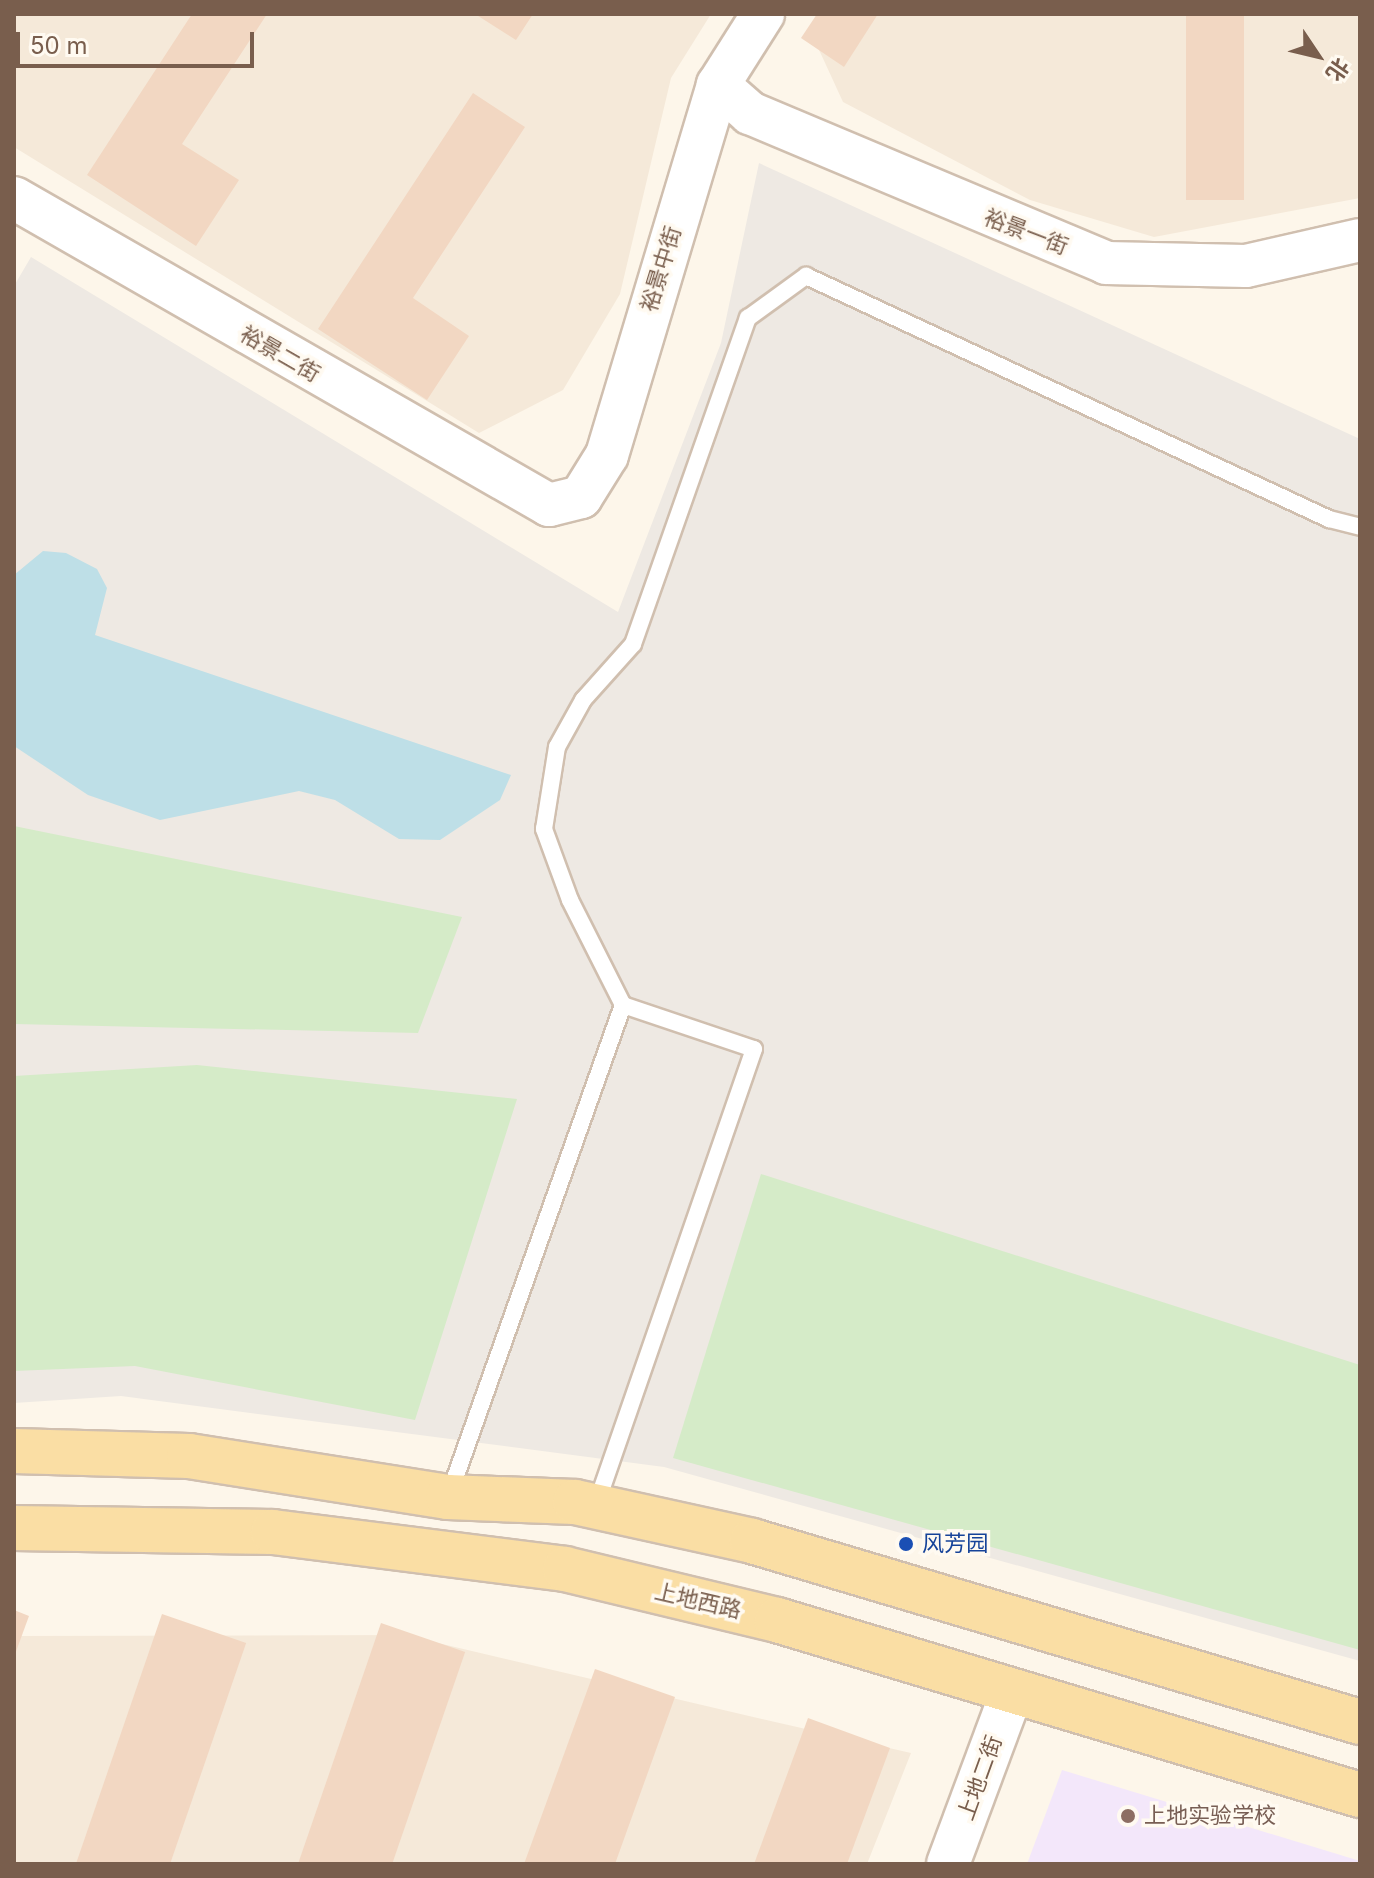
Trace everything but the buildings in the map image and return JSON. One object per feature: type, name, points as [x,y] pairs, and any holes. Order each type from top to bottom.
[{"type":"main road","points":[[14,1451],[189,1456],[448,1497],[596,1506],[752,1541],[1360,1722]]},
{"type":"main road","name":"上地西路","points":[[14,1528],[273,1532],[565,1569],[777,1620],[1360,1795]]},
{"type":"street","name":"裕景中街","points":[[549,505],[581,497],[607,455],[718,85],[763,14]]},
{"type":"street","name":"裕景一街","points":[[718,85],[750,113],[1106,263],[1246,266],[1360,240]]},
{"type":"street","name":"裕景二街","points":[[14,198],[549,505]]},
{"type":"street","name":"上地二街","points":[[948,1864],[1012,1692]]},
{"type":"lane","points":[[596,1506],[754,1049],[623,1005],[570,900],[544,829],[557,747],[583,700],[633,644],[748,318],[806,276],[1329,519],[1360,527]]},
{"type":"lane","points":[[448,1497],[623,1005]]},
{"type":"shaded area","points":[[14,14],[711,14],[671,78],[620,294],[563,390],[479,433],[14,147]]},
{"type":"shaded area","points":[[818,14],[1360,14],[1360,198],[1154,237],[1030,200],[843,102],[809,28]]},
{"type":"shaded area","points":[[759,163],[1360,439],[1360,1661],[664,1467],[121,1396],[14,1403],[14,286],[31,257],[618,612],[721,343]]},
{"type":"shaded area","points":[[404,1635],[911,1753],[867,1864],[14,1864],[14,1636]]},
{"type":"shaded area","name":"上地实验学校","points":[[1062,1770],[1360,1861],[1360,1864],[1027,1864]]},
{"type":"green space","points":[[14,826],[462,917],[418,1033],[14,1024]]},
{"type":"green space","points":[[197,1065],[517,1099],[415,1420],[135,1366],[14,1371],[14,1076]]},
{"type":"green space","points":[[761,1174],[1360,1365],[1360,1650],[673,1458]]},
{"type":"water","points":[[43,551],[66,553],[97,569],[107,588],[95,635],[511,775],[500,800],[440,840],[399,839],[335,800],[299,791],[160,820],[88,795],[14,746],[14,575]]},
{"type":"place","name":"风芳园","points":[[906,1544]]},
{"type":"place","name":"上地实验学校","points":[[1128,1816]]}]
